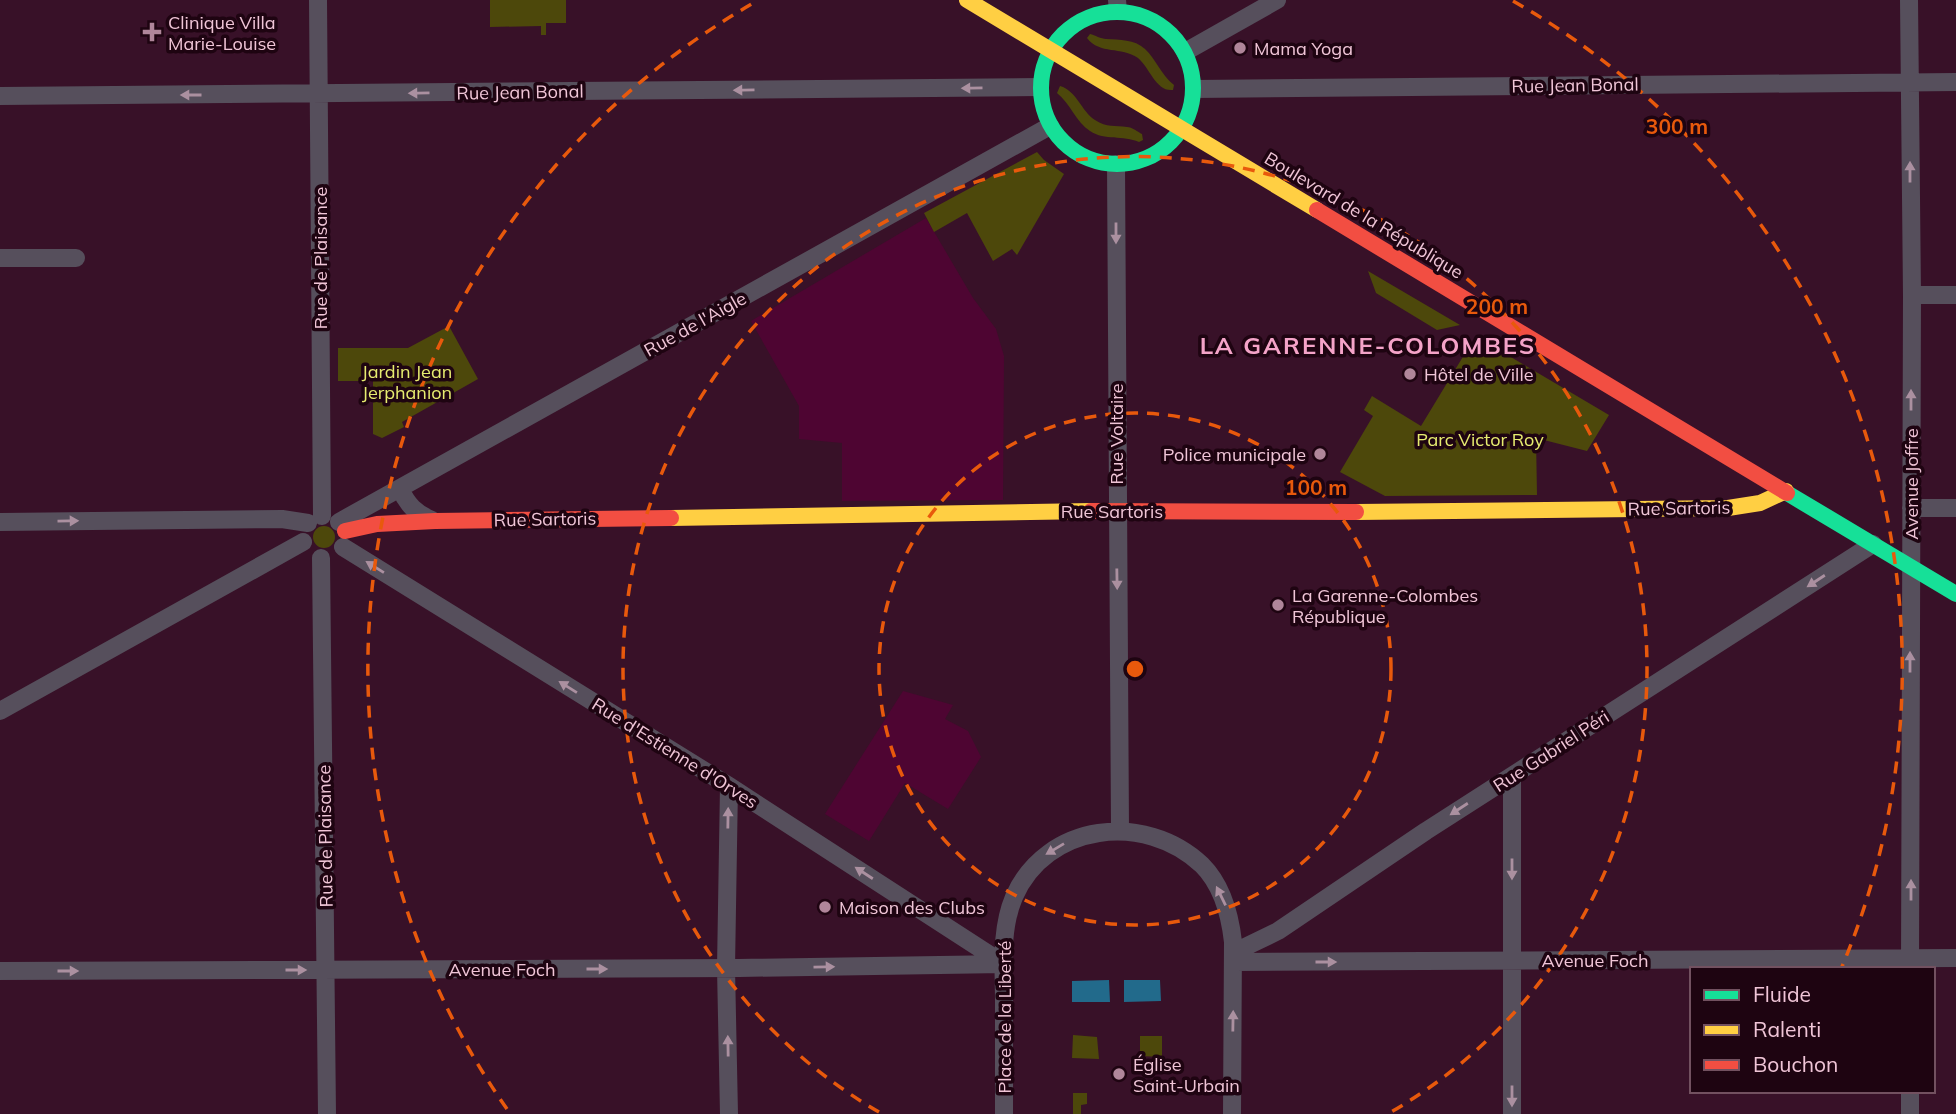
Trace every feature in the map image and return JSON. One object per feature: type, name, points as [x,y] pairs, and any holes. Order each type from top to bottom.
[{"type":"main road","name":"Boulevard de la République","points":[[967,0],[1956,593]]},
{"type":"main road","points":[[1118,6],[1157,22],[1173,35],[1185,52],[1192,70],[1194,89],[1191,108],[1182,128],[1167,146],[1147,159],[1116,164],[1091,160],[1068,147],[1050,126],[1043,108],[1040,88],[1042,71],[1050,50],[1064,31],[1079,21],[1118,6]]},
{"type":"main road","name":"Rue Sartoris","points":[[331,528],[435,521],[1116,511],[1728,508],[1759,503],[1786,491]]},
{"type":"street","name":"Rue de Plaisance","points":[[303,542],[304,529],[331,528],[318,0]]},
{"type":"street","points":[[1185,52],[1277,0]]},
{"type":"street","name":"Avenue Joffre","points":[[1909,0],[1912,295],[1911,963]]},
{"type":"street","name":"Rue Jean Bonal","points":[[1194,89],[1956,82]]},
{"type":"street","name":"Rue Jean Bonal","points":[[0,96],[1040,88]]},
{"type":"street","name":"Rue de l'Aigle","points":[[321,558],[334,556],[331,528],[1050,126]]},
{"type":"street","name":"Rue Voltaire","points":[[1116,164],[1120,830]]},
{"type":"street","points":[[0,258],[76,258]]},
{"type":"street","points":[[1912,295],[1956,295]]},
{"type":"street","points":[[400,489],[408,505],[418,514],[435,521]]},
{"type":"street","points":[[1911,509],[1956,508]]},
{"type":"street","name":"Rue Sartoris","points":[[0,522],[282,519],[331,528]]},
{"type":"street","name":"Rue d'Estienne d'Orves","points":[[331,528],[1003,964]]},
{"type":"street","points":[[0,711],[303,542],[310,552],[321,558]]},
{"type":"street","name":"Rue Gabriel Péri","points":[[1234,962],[1245,947],[1269,936],[1511,776],[1873,544]]},
{"type":"street","name":"Rue de Plaisance","points":[[321,558],[327,1114]]},
{"type":"street","points":[[1511,776],[1512,1114]]},
{"type":"street","points":[[729,786],[726,968],[729,1114]]},
{"type":"street","name":"Place de la Liberté","points":[[1004,1114],[1004,936],[1014,898],[1028,874],[1044,856],[1073,839],[1097,832],[1120,830],[1143,834],[1172,844],[1202,866],[1220,893],[1230,918],[1234,962],[1232,1114]]},
{"type":"street","points":[[939,965],[951,957],[955,944],[951,929]]},
{"type":"street","points":[[1269,936],[1267,948],[1270,956],[1282,962]]},
{"type":"street","name":"Avenue Foch","points":[[1234,962],[1512,960],[1911,963],[1956,958]]},
{"type":"street","name":"Avenue Foch","points":[[0,971],[1003,964]]},
{"type":"street","points":[[1910,1093],[1910,1114]]},
{"type":"shaded area","points":[[926,218],[973,298],[996,329],[1004,356],[1003,500],[842,501],[842,443],[799,439],[799,406],[751,321]]},
{"type":"shaded area","points":[[903,691],[953,705],[945,719],[968,731],[981,757],[948,809],[905,783],[869,841],[825,814]]},
{"type":"green space","points":[[490,0],[566,0],[566,23],[546,23],[546,35],[541,35],[541,26],[490,27]]},
{"type":"green space","points":[[1090,34],[1141,46],[1174,85],[1173,90],[1162,87],[1138,58],[1125,52],[1098,47],[1087,38]]},
{"type":"green space","points":[[1060,86],[1071,92],[1086,112],[1099,123],[1131,128],[1142,134],[1143,140],[1139,142],[1108,137],[1090,131],[1057,93]]},
{"type":"green space","points":[[1037,152],[1064,174],[1017,255],[1012,249],[993,261],[967,213],[934,232],[924,213]]},
{"type":"green space","points":[[1368,271],[1460,325],[1437,330],[1376,293]]},
{"type":"green space","name":"Jardin Jean Jerphanion","points":[[449,326],[478,379],[402,422],[404,427],[382,438],[373,434],[373,381],[338,381],[338,348],[408,348]]},
{"type":"green space","name":"Parc Victor Roy","points":[[1499,350],[1609,415],[1587,451],[1536,438],[1537,495],[1385,496],[1340,472],[1373,416],[1364,410],[1372,396],[1421,426],[1464,355]]},
{"type":"green space","points":[[324,526],[332,529],[335,537],[332,545],[324,548],[316,545],[313,537],[316,529]]},
{"type":"green space","points":[[1073,1035],[1097,1037],[1099,1059],[1072,1058]]},
{"type":"green space","points":[[1140,1036],[1162,1036],[1162,1057],[1140,1056]]},
{"type":"green space","points":[[1073,1093],[1087,1093],[1087,1104],[1081,1105],[1081,1114],[1073,1114]]},
{"type":"water","points":[[1109,980],[1110,1002],[1072,1002],[1072,981]]},
{"type":"water","points":[[1124,980],[1160,980],[1161,1001],[1124,1002]]},
{"type":"traffic: fast","points":[[1117,12],[1146,17],[1171,34],[1188,59],[1193,88],[1188,117],[1171,142],[1146,159],[1117,164],[1088,159],[1063,142],[1046,117],[1041,88],[1046,59],[1063,34],[1088,17],[1117,12]]},
{"type":"traffic: fast","points":[[1787,493],[1956,594]]},
{"type":"traffic: slow","points":[[967,0],[1317,210]]},
{"type":"traffic: slow","points":[[1356,512],[1728,508],[1760,503],[1786,491]]},
{"type":"traffic: slow","points":[[671,518],[1091,511]]},
{"type":"traffic: jam","points":[[1317,210],[1787,493]]},
{"type":"traffic: jam","points":[[1091,511],[1356,512]]},
{"type":"traffic: jam","points":[[345,531],[377,524],[435,521],[671,518]]},
{"type":"place","name":"Clinique Villa Marie-Louise","points":[[152,32]]},
{"type":"place","name":"Mama Yoga","points":[[1240,48]]},
{"type":"place","name":"Hôtel de Ville","points":[[1410,374]]},
{"type":"place","name":"Police municipale","points":[[1320,454]]},
{"type":"place","name":"La Garenne-Colombes République","points":[[1278,605]]},
{"type":"place","name":"Maison des Clubs","points":[[825,907]]},
{"type":"place","name":"Église Saint-Urbain","points":[[1119,1074]]},
{"type":"district","name":"LA GARENNE-COLOMBES","points":[[1368,345]]}]
